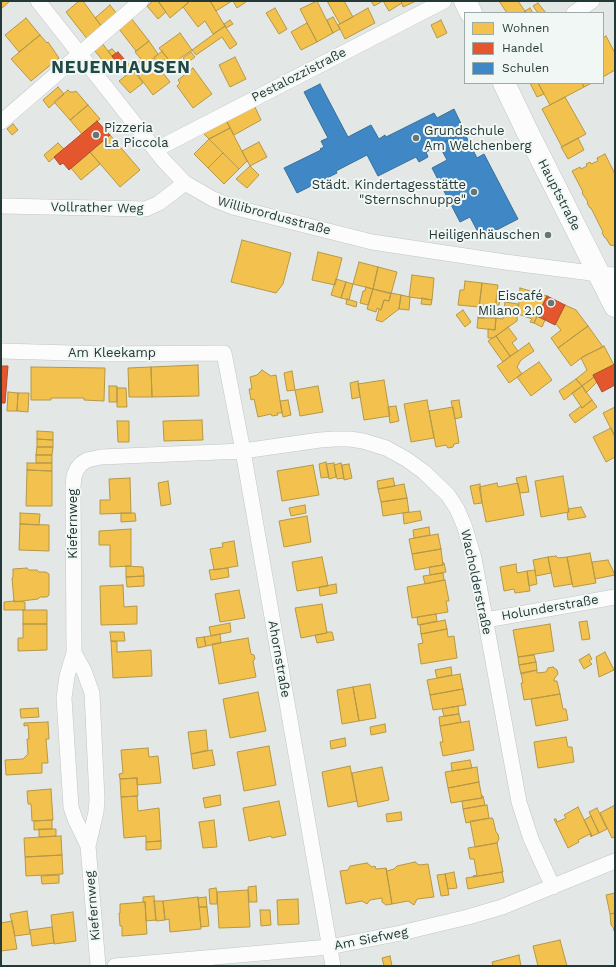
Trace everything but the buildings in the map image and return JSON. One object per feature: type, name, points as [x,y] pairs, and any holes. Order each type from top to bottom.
[{"type":"street","name":"Willibrordusstraße","points":[[38,1],[155,150],[174,172],[185,182],[204,195],[226,205],[372,242],[453,255],[607,275]]},
{"type":"street","points":[[1,122],[140,1]]},
{"type":"street","name":"Pestalozzistraße","points":[[155,150],[444,1]]},
{"type":"street","points":[[465,1],[470,12]]},
{"type":"street","points":[[576,12],[592,1]]},
{"type":"street","name":"Hauptstraße","points":[[505,84],[607,275],[615,306]]},
{"type":"street","name":"Vollrather Weg","points":[[1,206],[146,209],[159,204],[185,182]]},
{"type":"street","name":"Am Kleekamp","points":[[1,352],[107,354],[224,353]]},
{"type":"street","name":"Ahornstraße","points":[[224,353],[243,451],[333,966]]},
{"type":"street","name":"Wacholderstraße","points":[[243,451],[320,440],[350,439],[363,441],[386,448],[416,466],[442,488],[457,509],[464,524],[474,558],[518,802],[531,839],[553,887]]},
{"type":"street","name":"Kiefernweg","points":[[88,846],[75,819],[70,802],[64,698],[67,676],[74,653],[74,476],[79,466],[89,459],[101,457],[243,451]]},
{"type":"street","name":"Holunderstraße","points":[[486,620],[615,597]]},
{"type":"street","name":"Kiefernweg","points":[[74,653],[86,676],[92,693],[97,799],[95,818],[88,846],[98,966]]},
{"type":"street","name":"Am Siefweg","points":[[115,966],[330,947],[401,933],[468,917],[502,907],[615,861]]},
{"type":"place","name":"Pizzeria La Piccola","points":[[96,135]]},
{"type":"place","name":"Grundschule Am Welchenberg","points":[[416,138]]},
{"type":"place","name":"Städt. Kindertagesstätte \"Sternschnuppe\"","points":[[474,192]]},
{"type":"place","name":"Heiligenhäuschen","points":[[548,235]]},
{"type":"place","name":"Eiscafé Milano 2.0","points":[[551,303]]},
{"type":"district","name":"NEUENHAUSEN","points":[[121,68]]}]
